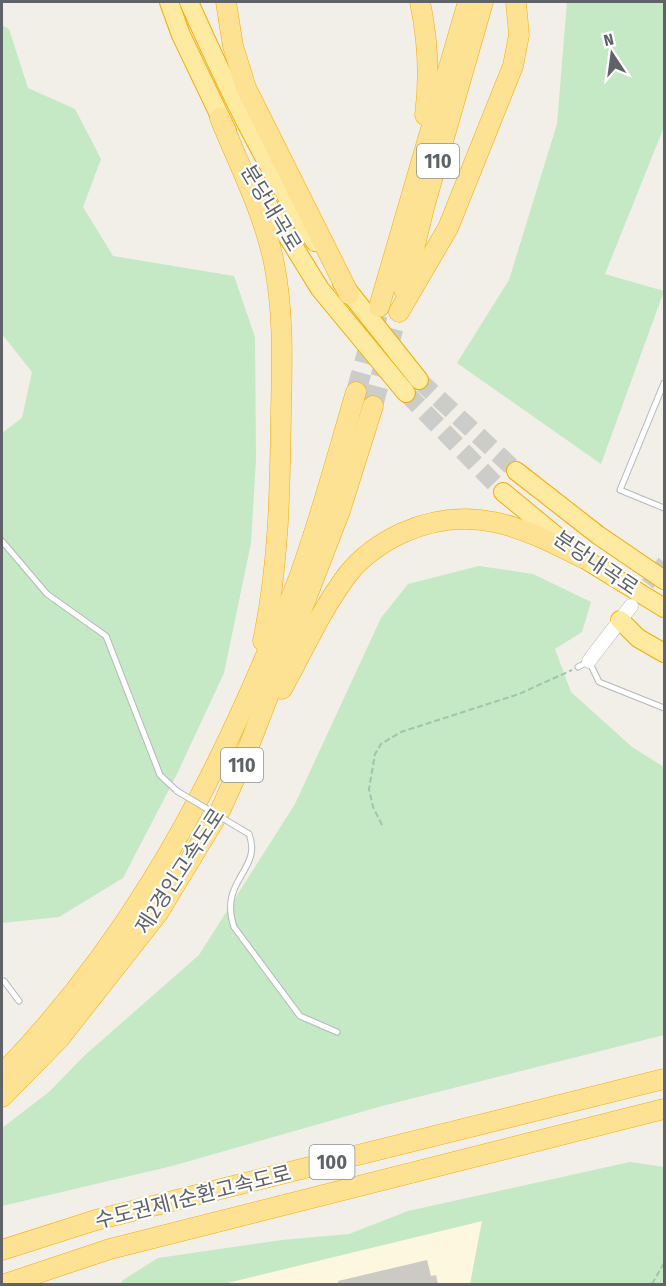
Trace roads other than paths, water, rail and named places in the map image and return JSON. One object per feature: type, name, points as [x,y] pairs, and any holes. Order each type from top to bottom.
[{"type":"highway","name":"분당내곡로","points":[[169,2],[181,35],[251,178],[320,289],[412,387],[349,294],[268,165],[234,103],[189,2]]},
{"type":"highway","points":[[226,2],[233,46],[246,88],[349,294]]},
{"type":"highway","points":[[413,191],[428,89],[428,48],[420,2]]},
{"type":"highway","name":"110","points":[[391,314],[413,191],[468,2]]},
{"type":"highway","name":"110","points":[[391,314],[483,2]]},
{"type":"highway","points":[[391,314],[448,228],[513,66],[519,35],[516,2]]},
{"type":"highway","points":[[220,118],[255,203],[274,262],[282,338],[277,555],[262,645],[240,715]]},
{"type":"highway","name":"제2경인고속도로","points":[[2,1098],[13,1070],[68,1002],[125,924],[195,808],[240,715],[297,583],[356,392]]},
{"type":"highway","name":"제2경인고속도로","points":[[13,1070],[59,1039],[158,913],[221,809],[247,751],[340,511],[373,406]]},
{"type":"highway","name":"분당내곡로","points":[[516,471],[598,535],[664,580]]},
{"type":"highway","name":"분당내곡로","points":[[503,492],[583,558],[664,608]]},
{"type":"highway","points":[[247,751],[339,587],[362,559],[377,546],[415,527],[467,517],[525,530],[583,558]]},
{"type":"highway","points":[[626,613],[638,638],[664,653]]},
{"type":"highway","name":"수도권제1순환고속도로","points":[[2,1250],[96,1220],[664,1079]]},
{"type":"highway","name":"수도권제1순환고속도로","points":[[5,1284],[122,1245],[664,1109]]},
{"type":"street","points":[[583,664],[626,613]]},
{"type":"lane","points":[[664,383],[620,489],[664,508]]},
{"type":"lane","points":[[2,541],[47,594],[106,636],[160,775],[177,791],[249,834],[254,845],[230,895],[230,916],[234,927],[300,1016],[337,1032]]},
{"type":"lane","points":[[583,664],[599,682],[664,708]]},
{"type":"lane","points":[[2,982],[4,981],[18,1001]]},
{"type":"tunnel","points":[[356,392],[379,310]]},
{"type":"tunnel","points":[[373,406],[395,322]]},
{"type":"tunnel","points":[[419,380],[516,471]]},
{"type":"tunnel","points":[[406,393],[503,492]]},
{"type":"tunnel","points":[[635,601],[664,562]]}]
